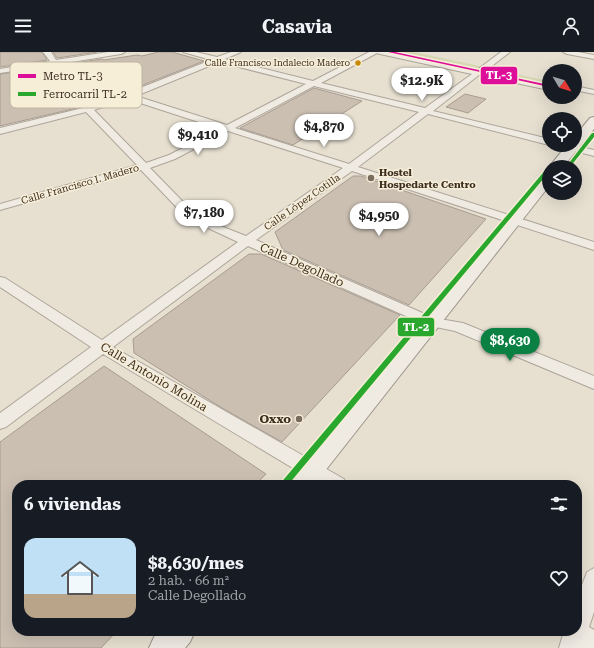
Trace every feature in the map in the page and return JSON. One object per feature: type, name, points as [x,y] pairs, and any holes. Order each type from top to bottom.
[{"type":"main road","points":[[582,134],[594,121]]},
{"type":"main road","points":[[305,477],[542,185]]},
{"type":"main road","points":[[165,648],[175,636]]},
{"type":"street","name":"Calle Degollado","points":[[47,52],[56,62]]},
{"type":"street","points":[[56,62],[120,52]]},
{"type":"street","points":[[187,52],[542,140]]},
{"type":"street","points":[[142,90],[237,52]]},
{"type":"street","name":"Calle Francisco I. Madero","points":[[0,207],[142,166],[155,164],[172,157],[374,52]]},
{"type":"street","points":[[380,52],[482,71]]},
{"type":"street","points":[[393,52],[542,84]]},
{"type":"street","points":[[406,52],[482,71]]},
{"type":"street","name":"Calle López Cotilla","points":[[0,422],[246,241],[428,111],[506,52]]},
{"type":"street","points":[[567,52],[594,57]]},
{"type":"street","points":[[0,71],[10,69]]},
{"type":"street","points":[[582,90],[594,93]]},
{"type":"street","points":[[582,94],[594,97]]},
{"type":"street","points":[[142,101],[594,246]]},
{"type":"street","points":[[0,130],[91,108]]},
{"type":"street","name":"Calle Degollado","points":[[88,109],[187,212],[246,241],[431,322],[458,326],[594,383]]},
{"type":"street","points":[[582,149],[594,154]]},
{"type":"street","name":"Calle Antonio Molina","points":[[0,281],[305,477],[317,480]]},
{"type":"street","points":[[582,622],[594,579]]},
{"type":"green space","points":[[367,52],[414,52],[542,79],[542,90]]},
{"type":"building","points":[[0,52],[42,52],[47,60],[34,62],[10,62],[10,66],[0,67]]},
{"type":"building","points":[[53,52],[97,52],[57,58]]},
{"type":"building","points":[[158,52],[172,52],[204,61],[142,85],[142,62],[82,62],[137,55],[142,56]]},
{"type":"building","points":[[10,73],[10,108],[77,108],[0,126],[0,74]]},
{"type":"building","points":[[314,88],[362,101],[293,145],[240,128]]},
{"type":"building","points":[[465,94],[486,99],[468,113],[446,107]]},
{"type":"building","points":[[353,176],[361,176],[486,219],[409,305],[283,250],[275,232]]},
{"type":"building","points":[[249,254],[261,254],[400,315],[282,442],[222,408],[134,353],[133,339]]},
{"type":"building","points":[[104,366],[266,474],[260,480],[12,480],[12,636],[112,636],[101,648],[0,648],[0,442]]},
{"type":"metro line","name":"TL-3","points":[[390,52],[542,85]]},
{"type":"rail line","name":"TL-2","points":[[574,160],[594,134]]},
{"type":"rail line","name":"TL-2","points":[[287,480],[542,177]]},
{"type":"place","name":"Calle Francisco Indalecio Madero","points":[[358,63]]},
{"type":"place","name":"Hostel Hospedarte Centro","points":[[371,178]]},
{"type":"place","name":"Oxxo","points":[[299,419]]}]
